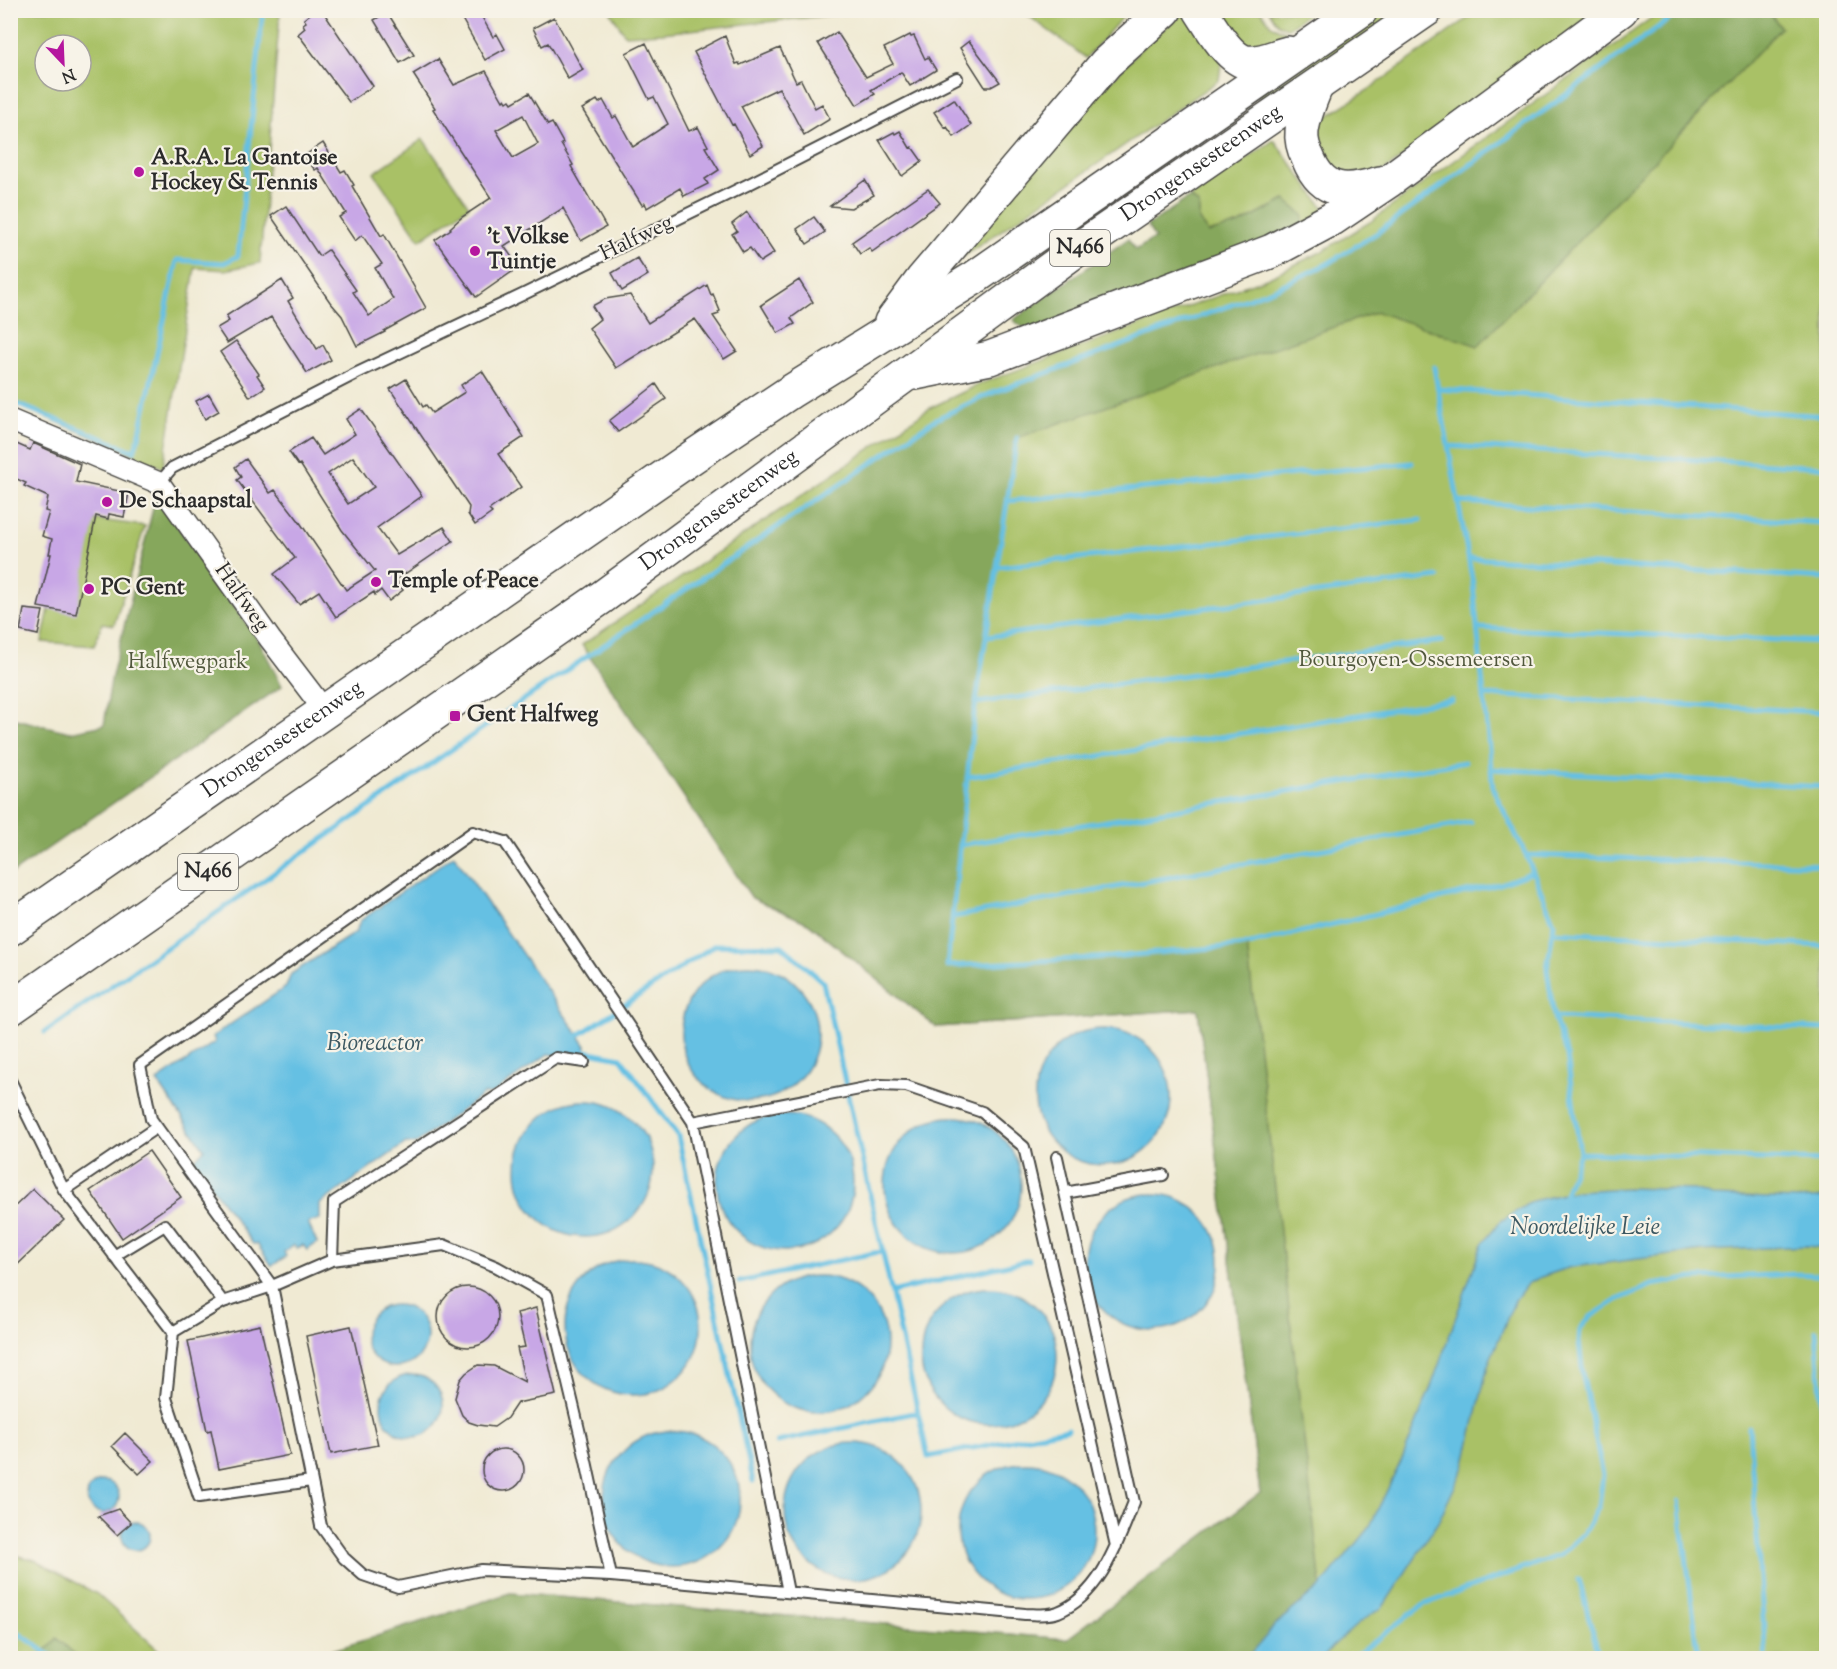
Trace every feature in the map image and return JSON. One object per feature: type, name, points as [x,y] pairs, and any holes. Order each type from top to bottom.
[{"type":"highway","points":[[883,334],[922,280],[1107,63],[1165,10]]},
{"type":"highway","points":[[1200,10],[1246,91]]},
{"type":"highway","points":[[1246,91],[1245,63],[1307,48],[1361,10]]},
{"type":"highway","name":"Drongensesteenweg","points":[[10,929],[694,456],[974,278],[1246,91],[1316,87],[1426,10]]},
{"type":"highway","points":[[904,375],[990,358],[1272,251],[1332,219],[1390,180],[1621,10]]},
{"type":"highway","points":[[1316,87],[1306,110],[1302,134],[1305,150],[1317,175],[1326,184],[1338,189],[1355,191],[1390,180]]},
{"type":"highway","name":"Drongensesteenweg","points":[[10,1009],[600,598],[739,499],[1068,256],[1246,91]]},
{"type":"street","points":[[10,420],[159,483]]},
{"type":"street","name":"Halfweg","points":[[159,483],[270,639],[325,711]]},
{"type":"lane","name":"Halfweg","points":[[159,483],[172,468],[346,378],[522,296],[957,78]]},
{"type":"lane","points":[[788,1592],[693,1122],[505,842],[472,832],[140,1065],[151,1119],[272,1286],[321,1526],[344,1558],[363,1575],[398,1587],[481,1570],[611,1576],[1025,1614],[1057,1613],[1083,1596],[1100,1575],[1116,1546],[1134,1502],[1057,1158]]},
{"type":"lane","points":[[332,1260],[334,1202],[556,1058],[584,1062]]},
{"type":"lane","points":[[10,1080],[64,1190],[173,1332],[166,1398],[199,1497],[311,1481]]},
{"type":"lane","points":[[693,1122],[880,1085],[906,1086],[981,1112],[1024,1147],[1116,1546]]},
{"type":"lane","points":[[64,1190],[157,1127]]},
{"type":"lane","points":[[1065,1193],[1163,1175]]},
{"type":"lane","points":[[114,1256],[165,1224],[223,1302]]},
{"type":"lane","points":[[173,1332],[223,1302],[272,1286],[332,1260],[444,1245],[497,1267],[547,1295],[611,1576]]},
{"type":"green space","name":"A.R.A. La Gantoise Hockey & Tennis","points":[[11,10],[280,11],[260,263],[226,270],[195,268],[163,468],[11,402]]},
{"type":"green space","points":[[610,11],[869,11],[625,35]]},
{"type":"green space","points":[[1022,11],[1128,11],[1086,58]]},
{"type":"green space","points":[[1187,11],[1222,57],[1219,80],[964,256],[955,259],[1038,159],[1149,40]]},
{"type":"green space","points":[[1223,11],[1261,11],[1271,25],[1289,33],[1264,50],[1247,49],[1224,18]]},
{"type":"green space","points":[[1269,11],[1312,11],[1288,28],[1278,24]]},
{"type":"green space","points":[[1376,11],[1409,11],[1261,112],[1258,92]]},
{"type":"green space","points":[[1478,11],[1602,11],[1385,170],[1354,179],[1326,168],[1315,124],[1368,90]]},
{"type":"green space","name":"Bourgoyen-Ossemeersen","points":[[1661,11],[1826,11],[1826,1658],[309,1658],[510,1593],[1067,1639],[1260,1493],[1198,1009],[936,1027],[808,923],[752,898],[582,645],[930,408],[982,383],[1269,277],[1321,252],[1370,222]]},
{"type":"green space","points":[[1682,11],[1768,11],[1781,28],[1478,346],[1377,312],[1017,438],[974,715],[948,966],[1111,957],[1247,945],[1321,1586],[1277,1623],[1251,1655],[1244,1658],[309,1658],[510,1593],[1067,1639],[1260,1493],[1198,1009],[936,1027],[808,923],[752,898],[589,656],[936,419],[987,395],[1274,289],[1327,264],[1377,233]]},
{"type":"green space","points":[[423,139],[469,206],[420,240],[374,173]]},
{"type":"green space","points":[[1274,140],[1332,219],[1302,236],[1285,200],[1240,224],[1208,233],[1199,220],[1199,205],[1190,197]]},
{"type":"green space","points":[[1190,197],[1199,205],[1199,220],[1208,233],[1240,224],[1285,200],[1303,215],[1302,236],[1040,340],[1013,320],[1128,239],[1136,250],[1155,238],[1147,226]]},
{"type":"green space","name":"Halfwegpark","points":[[156,496],[259,641],[282,686],[11,874],[11,718],[70,732],[104,725],[111,680]]},
{"type":"green space","name":"PC Gent","points":[[69,516],[145,526],[114,625],[102,623],[94,646],[42,642]]},
{"type":"green space","points":[[11,1554],[35,1560],[97,1594],[167,1658],[11,1658]]},
{"type":"green space","points":[[57,1638],[79,1658],[39,1658]]},
{"type":"water","name":"Bioreactor","points":[[454,855],[586,1046],[583,1058],[548,1054],[492,1094],[484,1094],[415,1144],[406,1143],[320,1204],[320,1219],[308,1223],[317,1243],[307,1250],[303,1245],[297,1248],[294,1245],[284,1252],[286,1256],[272,1266],[257,1244],[253,1244],[193,1161],[204,1149],[157,1081],[215,1042],[213,1036],[286,987],[291,974],[356,932],[360,921]]},
{"type":"water","points":[[749,965],[775,970],[787,976],[797,985],[806,995],[812,1007],[817,1033],[812,1059],[806,1071],[797,1081],[787,1090],[775,1096],[749,1101],[723,1096],[711,1090],[701,1081],[692,1071],[686,1059],[681,1033],[686,1007],[692,995],[701,985],[711,976],[723,970]]},
{"type":"water","points":[[1103,1029],[1129,1034],[1141,1040],[1151,1049],[1160,1059],[1166,1071],[1171,1097],[1166,1123],[1160,1135],[1151,1145],[1141,1154],[1129,1160],[1103,1165],[1077,1160],[1065,1154],[1055,1145],[1046,1135],[1040,1123],[1035,1097],[1040,1071],[1046,1059],[1055,1049],[1065,1040],[1077,1034]]},
{"type":"water","points":[[585,1101],[611,1106],[623,1112],[633,1121],[642,1131],[648,1143],[653,1169],[648,1195],[642,1207],[633,1217],[623,1226],[611,1232],[585,1237],[559,1232],[547,1226],[537,1217],[528,1207],[522,1195],[517,1169],[522,1143],[528,1131],[537,1121],[547,1112],[559,1106]]},
{"type":"water","points":[[785,1115],[811,1120],[823,1126],[833,1135],[842,1145],[848,1157],[853,1183],[848,1209],[842,1221],[833,1231],[823,1240],[811,1246],[785,1251],[759,1246],[747,1240],[737,1231],[728,1221],[722,1209],[717,1183],[722,1157],[728,1145],[737,1135],[747,1126],[759,1120]]},
{"type":"water","points":[[953,1117],[979,1122],[991,1128],[1001,1137],[1010,1147],[1016,1159],[1021,1185],[1016,1211],[1010,1223],[1001,1233],[991,1242],[979,1248],[953,1253],[927,1248],[915,1242],[905,1233],[896,1223],[890,1211],[885,1185],[890,1159],[896,1147],[905,1137],[915,1128],[927,1122]]},
{"type":"water","name":"Noordelijke Leie","points":[[1627,1188],[1694,1190],[1712,1196],[1798,1199],[1826,1197],[1826,1248],[1807,1246],[1703,1251],[1571,1267],[1527,1284],[1515,1300],[1488,1365],[1464,1467],[1438,1522],[1383,1607],[1359,1623],[1323,1658],[1244,1658],[1251,1654],[1277,1623],[1321,1586],[1370,1526],[1403,1457],[1432,1384],[1482,1244],[1501,1221],[1532,1201],[1576,1191]]},
{"type":"water","points":[[1152,1194],[1178,1199],[1190,1205],[1200,1214],[1209,1224],[1215,1236],[1220,1262],[1215,1288],[1209,1300],[1200,1310],[1190,1319],[1178,1325],[1152,1330],[1126,1325],[1114,1319],[1104,1310],[1095,1300],[1089,1288],[1084,1262],[1089,1236],[1095,1224],[1104,1214],[1114,1205],[1126,1199]]},
{"type":"water","points":[[633,1259],[659,1264],[671,1270],[681,1279],[690,1289],[696,1301],[701,1327],[696,1353],[690,1365],[681,1375],[671,1384],[659,1390],[633,1395],[607,1390],[595,1384],[585,1375],[576,1365],[570,1353],[565,1327],[570,1301],[576,1289],[585,1279],[595,1270],[607,1264]]},
{"type":"water","points":[[818,1276],[844,1281],[856,1287],[866,1296],[875,1306],[881,1318],[886,1344],[881,1370],[875,1382],[866,1392],[856,1401],[844,1407],[818,1412],[792,1407],[780,1401],[770,1392],[761,1382],[755,1370],[750,1344],[755,1318],[761,1306],[770,1296],[780,1287],[792,1281]]},
{"type":"water","points":[[989,1288],[1015,1293],[1027,1299],[1037,1308],[1046,1318],[1052,1330],[1057,1356],[1052,1382],[1046,1394],[1037,1404],[1027,1413],[1015,1419],[989,1424],[963,1419],[951,1413],[941,1404],[932,1394],[926,1382],[921,1356],[926,1330],[932,1318],[941,1308],[951,1299],[963,1293]]},
{"type":"water","points":[[396,1305],[408,1307],[418,1314],[425,1324],[427,1336],[425,1348],[418,1358],[408,1365],[396,1367],[384,1365],[374,1358],[367,1348],[365,1336],[367,1324],[374,1314],[384,1307]]},
{"type":"water","points":[[412,1375],[434,1384],[443,1406],[434,1428],[412,1437],[390,1428],[381,1406],[390,1384]]},
{"type":"water","points":[[672,1431],[698,1436],[710,1442],[720,1451],[729,1461],[735,1473],[740,1499],[735,1525],[729,1537],[720,1547],[710,1556],[698,1562],[672,1567],[646,1562],[634,1556],[624,1547],[615,1537],[609,1525],[604,1499],[609,1473],[615,1461],[624,1451],[634,1442],[646,1436]]},
{"type":"water","points":[[853,1443],[879,1448],[891,1454],[901,1463],[910,1473],[916,1485],[921,1511],[916,1537],[910,1549],[901,1559],[891,1568],[879,1574],[853,1579],[827,1574],[815,1568],[805,1559],[796,1549],[790,1537],[785,1511],[790,1485],[796,1473],[805,1463],[815,1454],[827,1448]]},
{"type":"water","points":[[1026,1463],[1052,1468],[1064,1474],[1074,1483],[1083,1493],[1089,1505],[1094,1531],[1089,1557],[1083,1569],[1074,1579],[1064,1588],[1052,1594],[1026,1599],[1000,1594],[988,1588],[978,1579],[969,1569],[963,1557],[958,1531],[963,1505],[969,1493],[978,1483],[988,1474],[1000,1468]]},
{"type":"water","points":[[103,1481],[115,1485],[119,1497],[115,1509],[103,1513],[91,1509],[87,1497],[91,1485]]},
{"type":"water","points":[[136,1522],[146,1526],[150,1536],[146,1546],[136,1550],[126,1546],[122,1536],[126,1526]]},
{"type":"building","points":[[315,10],[322,10],[373,86],[349,102],[298,34],[305,28],[304,19]]},
{"type":"building","points":[[457,10],[478,10],[493,37],[497,34],[505,49],[485,60]]},
{"type":"building","points":[[387,12],[414,55],[400,63],[374,20]]},
{"type":"building","points":[[554,17],[583,70],[568,79],[548,43],[542,46],[533,28]]},
{"type":"building","points":[[837,32],[866,77],[893,64],[884,48],[910,35],[914,36],[925,59],[928,57],[936,70],[910,86],[901,72],[871,90],[875,94],[857,105],[818,43]]},
{"type":"building","points":[[725,36],[736,64],[740,65],[780,48],[796,82],[801,80],[815,108],[822,104],[830,119],[804,135],[779,88],[741,106],[763,146],[750,154],[734,124],[732,125],[694,52]]},
{"type":"building","points":[[969,41],[1000,82],[991,87],[985,87],[960,48]]},
{"type":"building","points":[[646,43],[689,131],[698,127],[708,146],[705,147],[719,170],[705,179],[708,184],[684,196],[680,188],[647,208],[645,203],[642,205],[582,109],[597,100],[599,103],[603,100],[613,118],[616,116],[633,147],[668,124],[654,97],[649,99],[626,53]]},
{"type":"building","points":[[438,59],[454,85],[486,71],[503,101],[510,100],[512,103],[529,93],[548,125],[552,123],[573,165],[571,166],[606,227],[581,241],[563,208],[504,246],[519,267],[476,297],[435,240],[451,229],[462,217],[491,198],[413,74]],"holes":[[[523,115],[538,144],[513,158],[496,130]]]},
{"type":"building","points":[[954,99],[971,125],[954,137],[934,112]]},
{"type":"building","points":[[900,131],[910,148],[912,147],[922,161],[902,176],[879,140]]},
{"type":"building","points":[[323,143],[341,172],[345,170],[381,236],[384,234],[426,308],[357,346],[342,316],[271,216],[286,206],[319,256],[328,250],[356,290],[353,292],[369,316],[393,299],[375,268],[382,264],[362,235],[355,241],[339,217],[346,213],[318,168],[315,170],[304,156]]},
{"type":"building","points":[[865,180],[874,195],[851,208],[830,206]]},
{"type":"building","points":[[928,189],[940,203],[872,252],[869,248],[860,254],[852,242]]},
{"type":"building","points":[[747,212],[774,253],[760,262],[750,248],[743,252],[732,234],[737,231],[732,224]]},
{"type":"building","points":[[814,217],[825,232],[807,244],[797,229]]},
{"type":"building","points":[[637,258],[648,275],[622,291],[612,273]]},
{"type":"building","points":[[282,280],[293,298],[288,301],[317,349],[323,345],[331,360],[307,373],[271,317],[227,343],[217,328],[229,321],[226,316]]},
{"type":"building","points":[[799,280],[813,302],[791,318],[795,324],[778,333],[761,305]]},
{"type":"building","points":[[707,285],[720,311],[719,314],[713,316],[737,351],[724,359],[695,319],[616,368],[589,328],[600,319],[592,306],[605,299],[630,295],[648,323]]},
{"type":"building","points":[[236,341],[259,374],[257,375],[265,387],[250,397],[220,352]]},
{"type":"building","points":[[482,371],[524,437],[498,454],[521,487],[489,510],[492,513],[475,525],[468,514],[469,507],[390,389],[406,379],[423,407],[426,405],[432,413],[465,392],[461,385]]},
{"type":"building","points":[[656,384],[666,399],[618,432],[609,421]]},
{"type":"building","points":[[209,394],[219,411],[205,419],[196,401]]},
{"type":"building","points":[[361,409],[422,496],[377,528],[397,555],[444,527],[453,541],[396,580],[403,590],[389,601],[381,590],[375,595],[374,592],[336,617],[319,591],[299,604],[274,574],[295,558],[237,480],[241,477],[235,467],[246,459],[270,493],[275,490],[346,590],[375,571],[342,530],[300,464],[298,465],[289,452],[311,438],[323,455],[355,434],[346,419]],"holes":[[[353,457],[374,487],[348,504],[328,474]]]},
{"type":"building","points":[[10,441],[30,450],[33,443],[80,464],[76,482],[129,493],[124,517],[109,514],[108,519],[96,516],[76,614],[38,607],[51,554],[49,554],[52,539],[42,536],[49,512],[45,511],[48,497],[24,486],[26,483],[10,476]]},
{"type":"building","points":[[24,609],[43,611],[38,635],[20,631]]},
{"type":"building","points":[[149,1151],[181,1197],[122,1238],[90,1191]]},
{"type":"building","points":[[33,1189],[64,1220],[10,1272],[10,1211]]},
{"type":"building","points":[[462,1287],[474,1287],[490,1295],[496,1305],[498,1317],[496,1329],[490,1339],[474,1347],[462,1347],[446,1339],[438,1323],[438,1311],[446,1295]]},
{"type":"building","points":[[536,1308],[556,1395],[517,1403],[507,1418],[494,1427],[469,1422],[462,1415],[455,1398],[460,1380],[478,1365],[494,1366],[525,1382],[517,1348],[525,1347],[517,1313]]},
{"type":"building","points":[[260,1325],[290,1455],[219,1469],[211,1430],[207,1431],[188,1341]]},
{"type":"building","points":[[351,1326],[378,1445],[331,1454],[306,1336]]},
{"type":"building","points":[[125,1433],[153,1461],[139,1474],[112,1446]]},
{"type":"building","points":[[503,1449],[518,1455],[524,1470],[518,1485],[503,1491],[488,1485],[482,1470],[488,1455]]},
{"type":"building","points":[[118,1509],[131,1523],[117,1535],[98,1516]]},
{"type":"waterway","points":[[10,401],[134,451],[139,437],[177,260],[224,263],[238,256],[263,10]]},
{"type":"waterway","points":[[45,1032],[519,703],[936,419],[987,395],[1274,289],[1327,264],[1377,233],[1682,10]]},
{"type":"waterway","points":[[1434,367],[1473,584],[1493,789],[1526,855],[1554,923],[1547,969],[1554,1017],[1567,1056],[1580,1153],[1563,1199]]},
{"type":"waterway","points":[[1438,389],[1826,416]]},
{"type":"waterway","points":[[1017,438],[974,715],[947,966],[1111,957],[1247,945],[1500,884],[1533,872]]},
{"type":"waterway","points":[[1449,446],[1826,467]]},
{"type":"waterway","points":[[1008,501],[1412,463]]},
{"type":"waterway","points":[[1459,502],[1826,523]]},
{"type":"waterway","points":[[998,567],[1420,520]]},
{"type":"waterway","points":[[1469,558],[1826,578]]},
{"type":"waterway","points":[[986,637],[1438,577]]},
{"type":"waterway","points":[[1477,628],[1826,642]]},
{"type":"waterway","points":[[976,703],[1442,641]]},
{"type":"waterway","points":[[1484,695],[1826,712]]},
{"type":"waterway","points":[[967,777],[1452,700]]},
{"type":"waterway","points":[[960,845],[1465,762]]},
{"type":"waterway","points":[[1491,769],[1826,787]]},
{"type":"waterway","points":[[953,917],[1471,822]]},
{"type":"waterway","points":[[1526,855],[1826,865]]},
{"type":"waterway","points":[[1553,932],[1826,946]]},
{"type":"waterway","points":[[579,1035],[715,945],[782,946],[823,982],[928,1457],[1068,1429]]},
{"type":"waterway","points":[[1554,1017],[1826,1029]]},
{"type":"waterway","points":[[585,1051],[621,1058],[678,1136],[753,1481]]},
{"type":"waterway","points":[[1580,1153],[1826,1161]]},
{"type":"waterway","points":[[739,1282],[883,1251]]},
{"type":"waterway","points":[[892,1292],[1029,1260]]},
{"type":"waterway","points":[[1354,1658],[1423,1605],[1560,1555],[1583,1534],[1599,1506],[1603,1475],[1583,1377],[1579,1341],[1580,1329],[1590,1317],[1617,1300],[1652,1285],[1693,1278],[1802,1274],[1826,1276]]},
{"type":"waterway","points":[[1816,1331],[1826,1452]]},
{"type":"waterway","points":[[777,1442],[918,1412]]},
{"type":"waterway","points":[[1749,1427],[1766,1658]]},
{"type":"waterway","points":[[1679,1501],[1699,1658]]},
{"type":"waterway","points":[[1579,1579],[1599,1658]]},
{"type":"waterway","points":[[10,1627],[54,1658]]},
{"type":"place","name":"A.R.A. La Gantoise Hockey & Tennis","points":[[139,172]]},
{"type":"place","name":"'t Volkse Tuintje","points":[[475,251]]},
{"type":"place","name":"De Schaapstal","points":[[107,502]]},
{"type":"place","name":"Temple of Peace","points":[[376,582]]},
{"type":"place","name":"PC Gent","points":[[89,589]]},
{"type":"place","name":"Gent Halfweg","points":[[455,716]]}]
